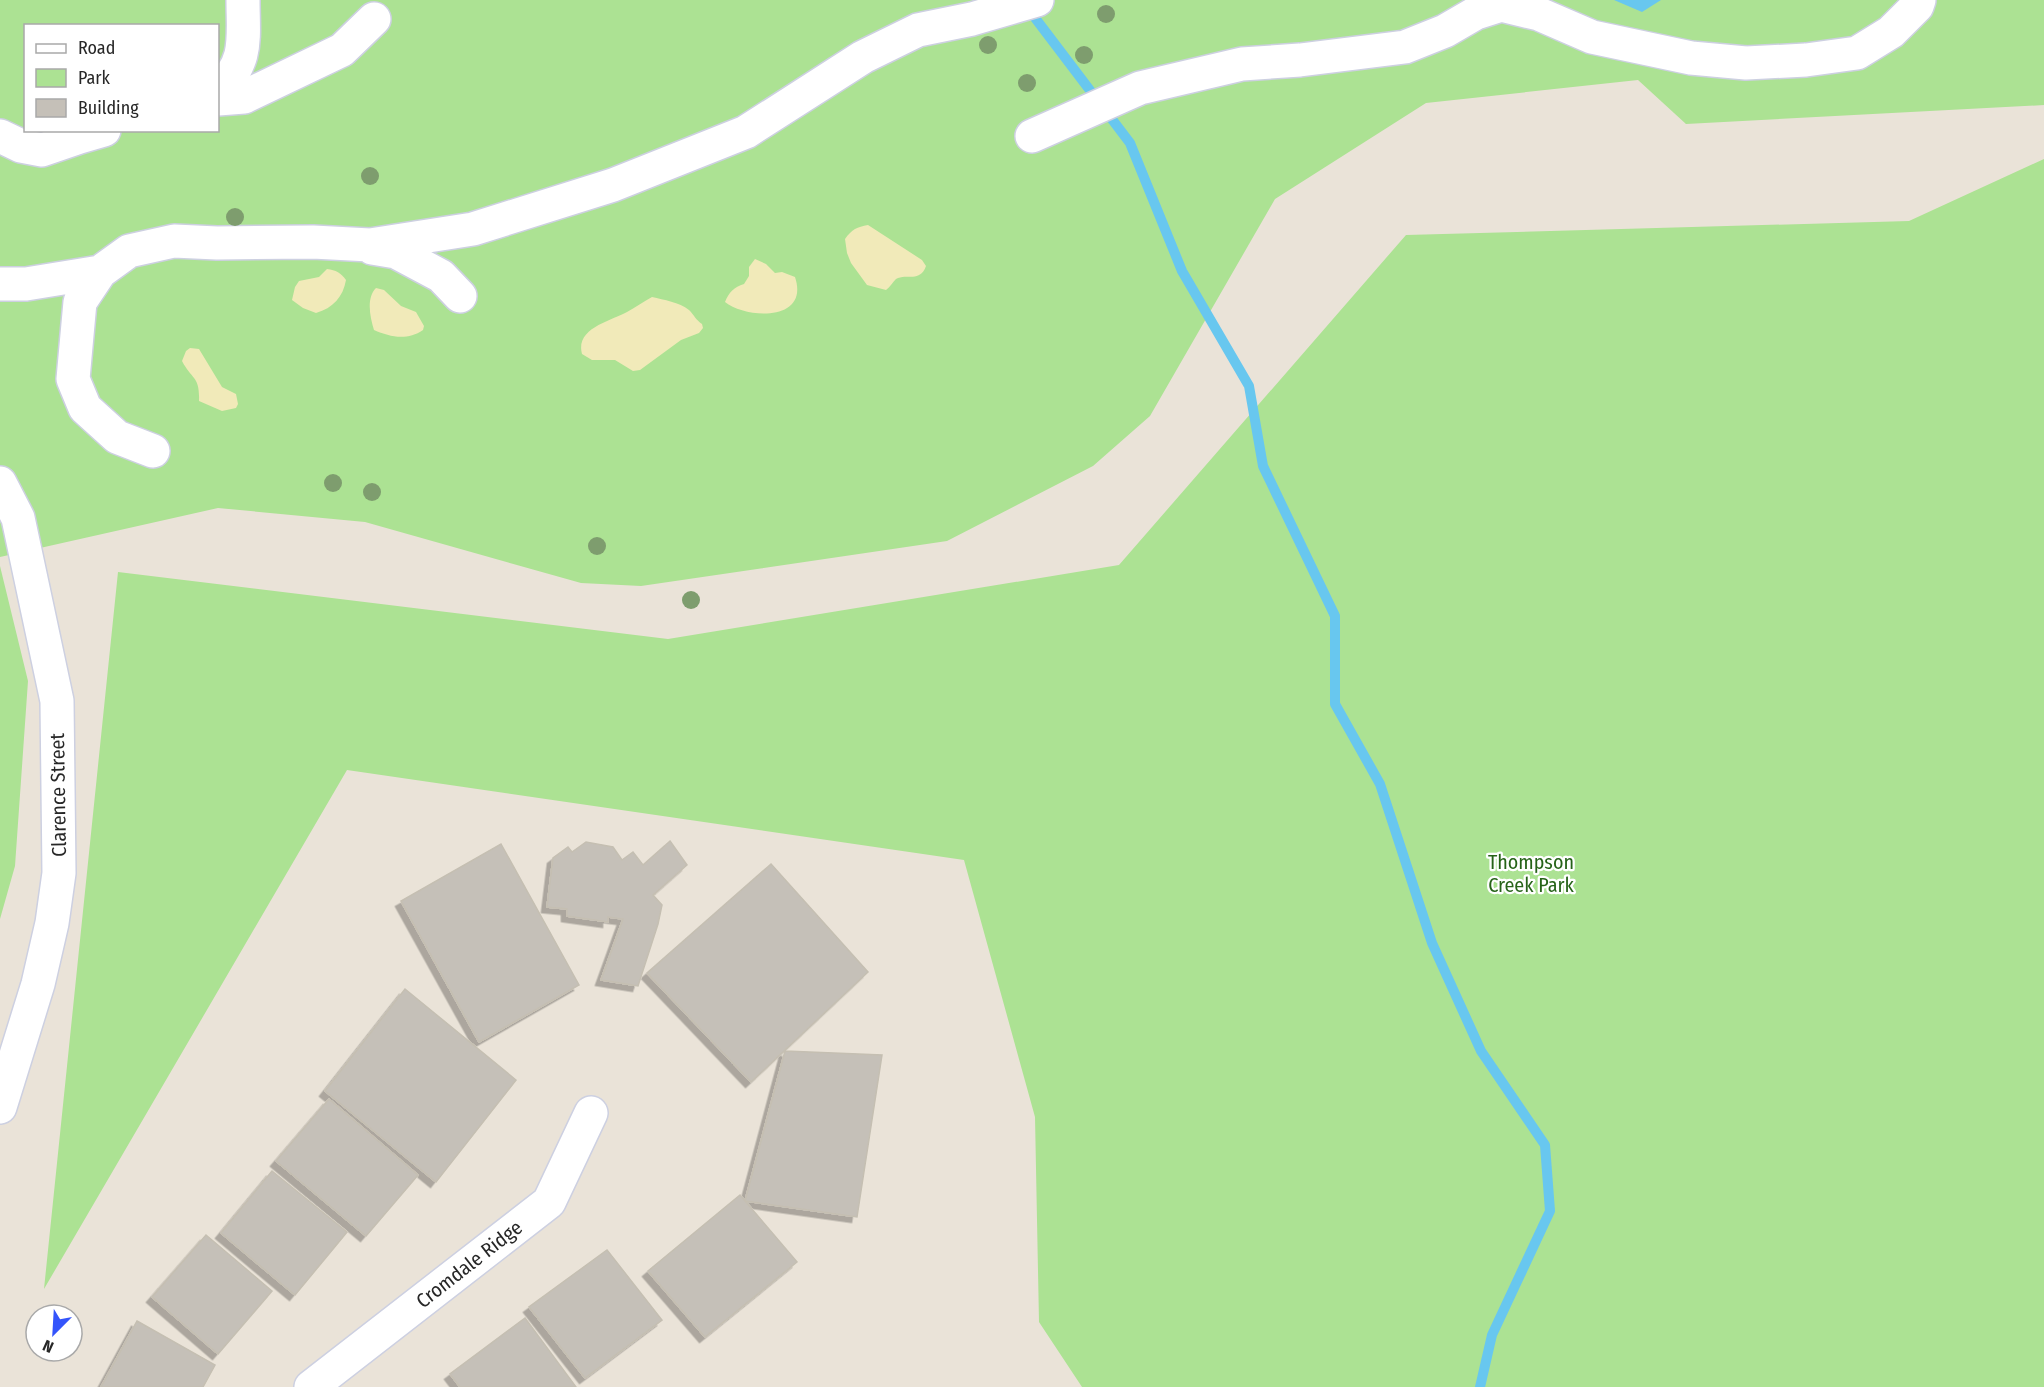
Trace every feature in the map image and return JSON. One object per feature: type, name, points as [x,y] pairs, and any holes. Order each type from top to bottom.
[{"type":"street","points":[[219,88],[230,79],[242,56],[243,0]]},
{"type":"street","points":[[153,451],[117,437],[85,408],[73,379],[80,302],[100,272],[129,251],[174,241],[370,245],[473,229],[613,185],[746,132],[863,57],[918,30],[972,19],[1037,0]]},
{"type":"street","points":[[1032,136],[1140,88],[1242,64],[1300,60],[1405,47],[1445,31],[1476,13],[1502,5],[1539,14],[1592,37],[1691,58],[1746,63],[1806,60],[1857,53],[1891,33],[1917,6],[1919,0]]},
{"type":"street","points":[[219,99],[244,97],[342,50],[374,19]]},
{"type":"street","points":[[0,136],[21,146],[42,150],[97,132]]},
{"type":"street","points":[[345,244],[396,252],[441,276],[460,296]]},
{"type":"street","points":[[0,284],[26,284],[100,272]]},
{"type":"street","name":"Clarence Street","points":[[0,483],[18,518],[57,701],[59,873],[52,922],[38,984],[0,1107]]},
{"type":"street","name":"Cromdale Ridge","points":[[311,1387],[549,1202],[591,1113]]},
{"type":"green space","points":[[0,0],[2044,0],[2044,105],[1686,124],[1638,80],[1426,103],[1275,199],[1150,416],[1093,466],[947,541],[641,586],[581,583],[365,522],[218,508],[0,557]]},
{"type":"green space","name":"Thompson Creek Park","points":[[2044,159],[2044,1387],[1082,1387],[1039,1322],[1035,1117],[964,860],[347,770],[44,1289],[118,572],[668,639],[1119,565],[1406,235],[1909,221]]},
{"type":"green space","points":[[0,566],[28,681],[15,866],[0,919]]},
{"type":"sand","points":[[868,225],[922,260],[926,266],[923,271],[917,276],[896,279],[886,290],[867,285],[851,263],[845,239],[855,229]]},
{"type":"sand","points":[[755,259],[766,264],[775,273],[782,272],[795,277],[797,292],[793,302],[785,309],[774,313],[747,312],[725,302],[732,290],[744,284],[749,276],[749,267]]},
{"type":"sand","points":[[327,269],[338,272],[346,280],[340,297],[332,305],[316,313],[292,300],[299,281],[319,277]]},
{"type":"sand","points":[[376,288],[384,290],[401,306],[416,312],[424,326],[423,330],[411,336],[398,337],[374,330],[370,302]]},
{"type":"sand","points":[[652,297],[685,307],[702,324],[703,328],[699,333],[681,340],[640,370],[633,371],[615,360],[592,360],[582,354],[581,345],[589,332]]},
{"type":"sand","points":[[190,348],[199,349],[222,387],[236,394],[238,404],[236,408],[222,411],[199,401],[197,382],[182,361],[186,351]]},
{"type":"water","points":[[1614,0],[1661,0],[1642,12]]},
{"type":"building","points":[[670,841],[687,865],[653,895],[662,905],[638,986],[601,980],[623,919],[608,917],[608,922],[567,916],[567,909],[547,907],[553,858],[568,847],[572,852],[586,842],[613,847],[622,860],[633,852],[643,865]]},
{"type":"building","points":[[501,844],[579,985],[479,1042],[401,901]]},
{"type":"building","points":[[771,864],[868,972],[751,1082],[647,973]]},
{"type":"building","points":[[405,989],[516,1080],[436,1182],[325,1091]]},
{"type":"building","points":[[785,1051],[882,1055],[857,1217],[745,1201]]},
{"type":"building","points":[[329,1099],[418,1175],[366,1236],[276,1161]]},
{"type":"building","points":[[272,1171],[347,1232],[295,1295],[221,1233]]},
{"type":"building","points":[[740,1195],[797,1262],[705,1337],[648,1271]]},
{"type":"building","points":[[206,1235],[272,1291],[218,1354],[152,1297]]},
{"type":"building","points":[[607,1250],[662,1320],[585,1378],[529,1307]]},
{"type":"building","points":[[525,1318],[576,1387],[460,1387],[450,1374]]},
{"type":"building","points":[[137,1321],[215,1365],[203,1387],[101,1387]]},
{"type":"waterway","points":[[1026,6],[1130,143],[1182,271],[1249,386],[1263,466],[1335,616],[1335,704],[1380,784],[1432,943],[1481,1051],[1545,1145],[1550,1211],[1492,1335],[1480,1387]]}]
